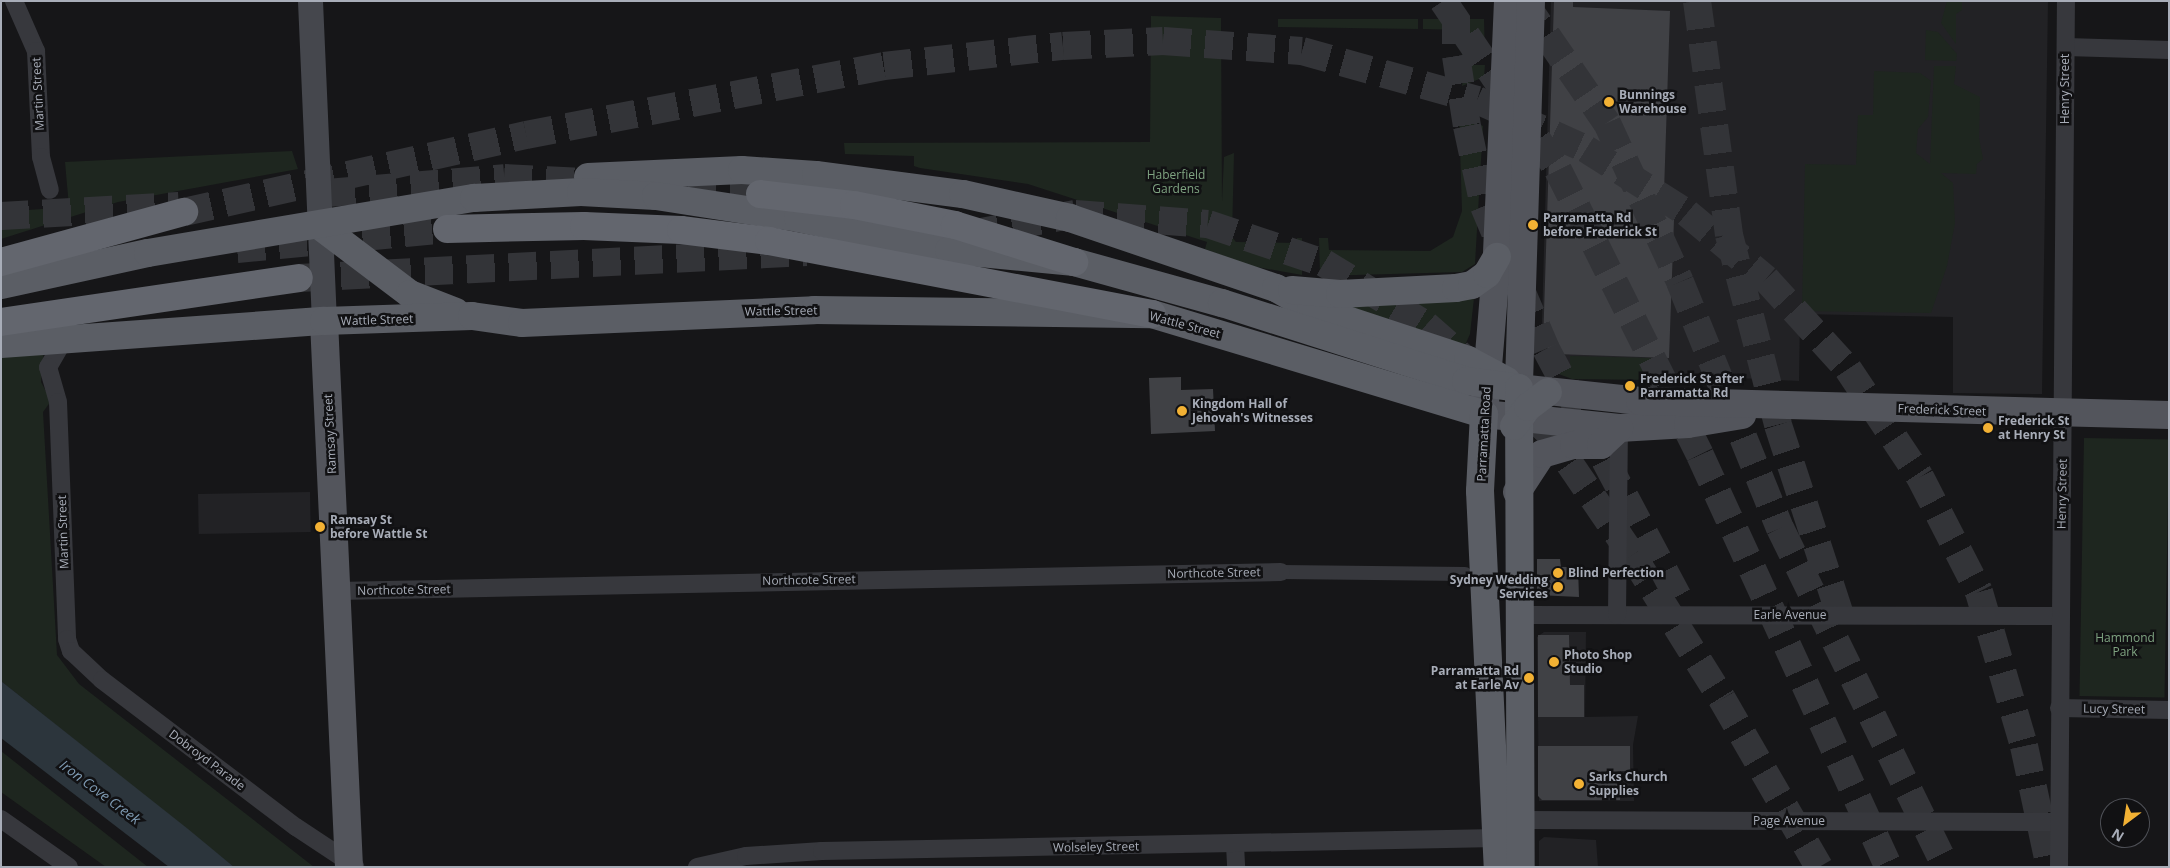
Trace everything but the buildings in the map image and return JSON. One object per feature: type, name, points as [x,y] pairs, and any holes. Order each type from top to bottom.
[{"type":"highway","points":[[1,285],[148,253],[494,196],[551,180],[714,171],[900,184],[1070,218],[1276,288],[1311,308],[1468,360],[1487,377],[1519,388]]},
{"type":"highway","points":[[494,196],[582,192],[656,196],[789,216],[949,250],[1074,262]]},
{"type":"highway","points":[[760,194],[854,205],[955,225],[1074,262],[1222,303],[1466,381],[1487,377]]},
{"type":"highway","points":[[1,262],[184,212]]},
{"type":"highway","points":[[320,226],[410,294],[433,306],[472,316]]},
{"type":"highway","points":[[447,228],[584,226],[690,231],[769,241],[1152,314]]},
{"type":"highway","points":[[1276,288],[1340,294],[1456,288],[1472,285],[1487,274],[1496,257]]},
{"type":"highway","points":[[1,322],[299,278]]},
{"type":"highway","name":"Wattle Street","points":[[65,338],[324,321],[472,316],[522,323],[804,310],[1152,314],[1506,420]]},
{"type":"highway","points":[[1,344],[65,338]]},
{"type":"highway","name":"Parramatta Road","points":[[1498,867],[1480,491],[1519,388]]},
{"type":"highway","points":[[1506,420],[1548,392]]},
{"type":"highway","name":"Parramatta Road","points":[[1506,420],[1517,459],[1521,867]]},
{"type":"main road","name":"Ramsay Street","points":[[310,1],[351,865]]},
{"type":"main road","name":"Parramatta Road","points":[[1506,420],[1487,377],[1496,257],[1508,1]]},
{"type":"main road","name":"Parramatta Road","points":[[1519,388],[1531,1]]},
{"type":"main road","name":"Frederick Street","points":[[1519,388],[1640,401],[2063,414],[2169,415]]},
{"type":"main road","name":"Frederick Street","points":[[1506,420],[1619,428],[1730,419],[1775,405]]},
{"type":"main road","points":[[1517,492],[1542,454],[1574,445],[1601,445],[1619,428]]},
{"type":"street","name":"Martin Street","points":[[14,1],[36,51],[41,158],[50,190]]},
{"type":"street","name":"Henry Street","points":[[2058,867],[2066,1]]},
{"type":"street","points":[[2066,47],[2169,50]]},
{"type":"street","name":"Martin Street","points":[[65,338],[48,367],[59,411],[68,639],[72,651]]},
{"type":"street","points":[[1617,615],[1619,428]]},
{"type":"street","points":[[1281,572],[1465,574]]},
{"type":"street","name":"Northcote Street","points":[[337,591],[1281,572]]},
{"type":"street","name":"Earle Avenue","points":[[1520,615],[2060,616]]},
{"type":"street","name":"Dobroyd Parade","points":[[72,651],[102,680],[351,865]]},
{"type":"street","name":"Lucy Street","points":[[2059,708],[2169,710]]},
{"type":"street","points":[[1,819],[69,867]]},
{"type":"street","name":"Page Avenue","points":[[1520,820],[2058,822]]},
{"type":"street","name":"Wolseley Street","points":[[696,867],[746,856],[822,851],[1235,845],[1497,838]]},
{"type":"street","points":[[1235,845],[1236,867]]},
{"type":"shaded area","points":[[1551,1],[2048,1],[2042,394],[1953,393],[1953,317],[1800,314],[1799,381],[1549,369],[1541,355]]},
{"type":"shaded area","points":[[310,492],[311,532],[199,534],[198,494]]},
{"type":"shaded area","points":[[1544,632],[1586,632],[1585,717],[1638,716],[1633,745],[1634,801],[1539,801],[1537,637]]},
{"type":"shaded area","points":[[1544,837],[1596,840],[1598,867],[1539,867],[1539,841]]},
{"type":"green space","points":[[1947,1],[1962,1],[1962,10],[1956,14],[1956,44],[1941,23]]},
{"type":"green space","name":"Haberfield Gardens","points":[[1151,16],[1221,18],[1222,202],[1224,157],[1234,153],[1232,237],[1236,242],[1297,243],[1297,238],[1302,238],[1302,275],[1251,266],[1205,249],[1207,242],[1028,184],[920,168],[914,166],[914,156],[845,154],[844,143],[1150,142]]},
{"type":"green space","points":[[1278,19],[1418,19],[1418,29],[1278,27]]},
{"type":"green space","points":[[1423,19],[1484,19],[1485,56],[1462,55],[1463,30],[1423,29]]},
{"type":"green space","points":[[1926,30],[1938,32],[1957,54],[1956,61],[1925,60]]},
{"type":"green space","points":[[1465,65],[1485,65],[1484,77],[1462,86]]},
{"type":"green space","points":[[1934,66],[1956,66],[1954,84],[1980,97],[1979,138],[1983,159],[1977,164],[1976,174],[1941,173],[1953,183],[1955,223],[1947,266],[1931,313],[1802,311],[1805,164],[1856,165],[1858,115],[1873,115],[1874,71],[1920,73],[1931,81],[1928,117],[1918,129],[1916,153],[1930,164]]},
{"type":"green space","points":[[1459,116],[1483,126],[1475,264],[1462,272],[1320,276],[1319,238],[1328,238],[1329,250],[1430,251],[1453,237],[1462,211]]},
{"type":"green space","points":[[292,151],[298,169],[118,202],[1,239],[1,212],[69,207],[65,162]]},
{"type":"green space","points":[[1474,298],[1470,334],[1462,352],[1341,303]]},
{"type":"green space","points":[[44,351],[41,382],[51,401],[43,412],[57,655],[79,684],[314,867],[234,867],[1,681],[1,353]]},
{"type":"green space","points":[[1570,356],[1652,358],[1651,374],[1727,375],[1730,381],[1572,379],[1548,370],[1541,363],[1570,368]]},
{"type":"green space","name":"Hammond Park","points":[[2084,438],[2169,439],[2164,697],[2079,696]]},
{"type":"green space","points":[[1,751],[148,867],[106,867],[1,792]]},
{"type":"water","name":"Iron Cove Creek","points":[[1,681],[234,867],[169,867],[1,738]]},
{"type":"tunnel","points":[[1443,1],[1558,170],[1700,455],[1889,867]]},
{"type":"tunnel","points":[[1523,1],[1607,123],[1680,282],[1780,528],[1946,867]]},
{"type":"tunnel","points":[[1697,1],[1729,235],[1778,425],[1839,612]]},
{"type":"tunnel","points":[[1456,16],[1456,56],[1467,126],[1484,206],[1500,244]]},
{"type":"tunnel","points":[[184,212],[526,135],[884,66],[1063,46],[1163,41],[1302,51],[1477,100],[1586,149],[1687,213],[1766,279],[1848,369],[1920,477],[1979,592],[2024,746],[2050,867]]},
{"type":"tunnel","points":[[327,193],[504,178],[583,182]]},
{"type":"tunnel","points":[[646,185],[760,194]]},
{"type":"tunnel","points":[[1,216],[179,206]]},
{"type":"tunnel","points":[[971,234],[1075,214],[1208,224],[1324,263],[1426,325],[1466,360]]},
{"type":"tunnel","points":[[237,249],[447,229]]},
{"type":"tunnel","points":[[299,278],[806,252]]},
{"type":"tunnel","points":[[1520,288],[1546,349],[1680,601]]},
{"type":"tunnel","points":[[1523,410],[1546,429],[1632,555],[1722,699],[1819,867]]},
{"type":"place","name":"Bunnings Warehouse","points":[[1609,102]]},
{"type":"place","name":"Parramatta Rd before Frederick St","points":[[1533,225]]},
{"type":"place","name":"Frederick St after Parramatta Rd","points":[[1630,386]]},
{"type":"place","name":"Kingdom Hall of Jehovah's Witnesses","points":[[1182,411]]},
{"type":"place","name":"Frederick St at Henry St","points":[[1988,428]]},
{"type":"place","name":"Ramsay St before Wattle St","points":[[320,527]]},
{"type":"place","name":"Blind Perfection","points":[[1558,573]]},
{"type":"place","name":"Sydney Wedding Services","points":[[1558,587]]},
{"type":"place","name":"Photo Shop Studio","points":[[1554,662]]},
{"type":"place","name":"Parramatta Rd at Earle Av","points":[[1529,678]]},
{"type":"place","name":"Sarks Church Supplies","points":[[1579,784]]}]
